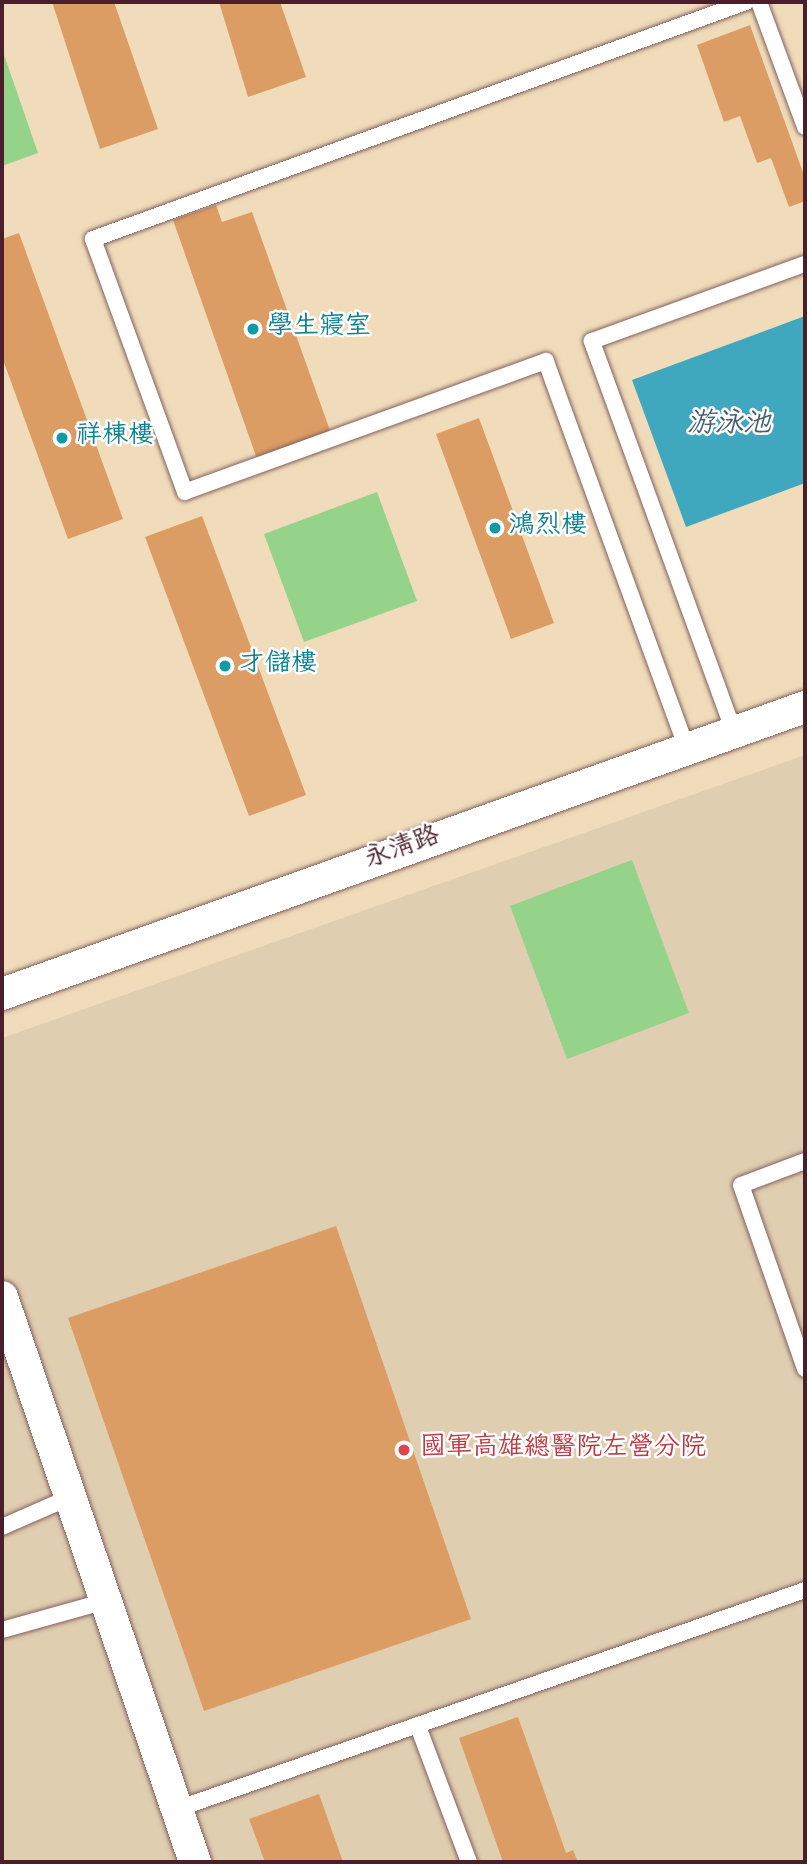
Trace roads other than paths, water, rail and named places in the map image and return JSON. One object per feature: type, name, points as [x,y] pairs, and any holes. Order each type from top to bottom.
[{"type":"street","name":"永清路","points":[[2,994],[805,706]]},
{"type":"street","points":[[2,1297],[68,1498],[195,1862]]},
{"type":"lane","points":[[687,748],[546,361],[185,492],[93,239],[746,2]]},
{"type":"lane","points":[[760,2],[805,127]]},
{"type":"lane","points":[[734,732],[592,341],[805,264]]},
{"type":"lane","points":[[805,1161],[741,1185],[805,1369]]},
{"type":"lane","points":[[2,1527],[68,1498]]},
{"type":"lane","points":[[177,1809],[419,1729],[805,1590]]},
{"type":"lane","points":[[2,1630],[106,1601]]},
{"type":"lane","points":[[419,1729],[469,1862]]},
{"type":"water","name":"游泳池","points":[[805,316],[805,483],[686,527],[632,380]]},
{"type":"place","name":"學生寢室","points":[[253,329]]},
{"type":"place","name":"祥棟樓","points":[[62,438]]},
{"type":"place","name":"鴻烈樓","points":[[495,528]]},
{"type":"place","name":"才儲樓","points":[[225,666]]},
{"type":"place","name":"國軍高雄總醫院左營分院","points":[[404,1450]]}]
